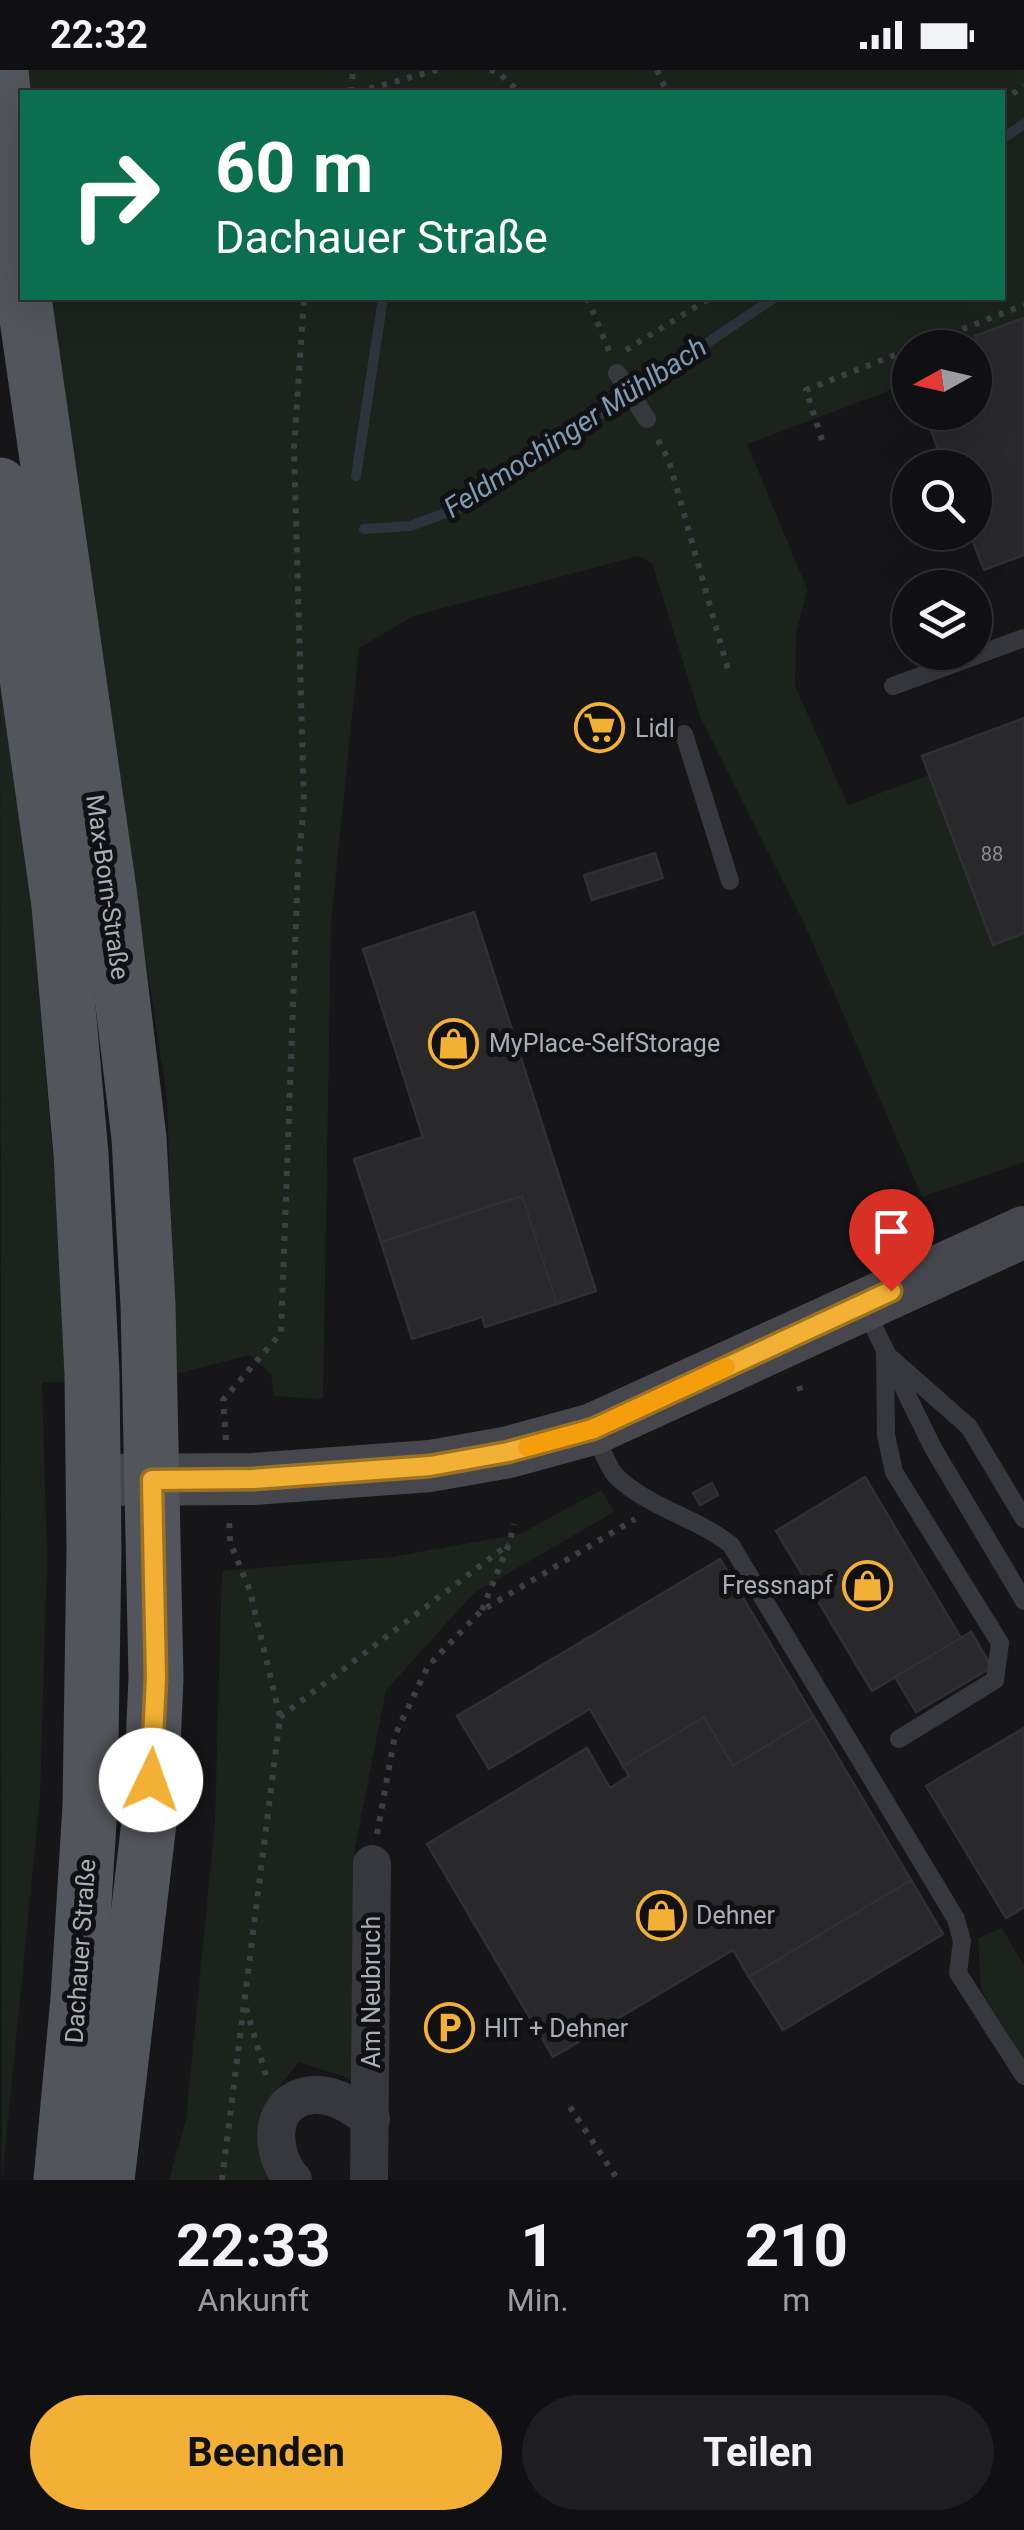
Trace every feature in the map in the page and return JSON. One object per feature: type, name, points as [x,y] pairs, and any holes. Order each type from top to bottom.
[{"type":"main road","points":[[1,70],[20,264]]},
{"type":"main road","name":"Max-Born-Straße","points":[[24,300],[110,897],[140,1138],[152,1480]]},
{"type":"main road","name":"Max-Born-Straße","points":[[0,485],[59,906],[80,1154],[92,1374],[92,1480]]},
{"type":"main road","points":[[92,1480],[252,1479],[430,1466],[508,1452],[593,1429],[1024,1232]]},
{"type":"main road","name":"Dachauer Straße","points":[[61,2180],[78,2000],[90,1806],[92,1480]]},
{"type":"main road","name":"Dachauer Straße","points":[[106,2180],[150,1814],[156,1678],[152,1480]]},
{"type":"street","name":"Am Neubruch","points":[[369,2180],[372,1864]]},
{"type":"street","name":"Am Neubruch","points":[[288,2106],[304,2096],[320,2096],[346,2102],[371,2120]]},
{"type":"street","points":[[288,2106],[274,2138],[278,2160],[293,2180]]},
{"type":"lane","points":[[618,373],[646,419]]},
{"type":"lane","points":[[893,686],[1024,638]]},
{"type":"lane","points":[[684,734],[730,881]]},
{"type":"lane","points":[[863,1304],[933,1448],[1024,1601]]},
{"type":"lane","points":[[885,1353],[969,1427],[1024,1519]]},
{"type":"lane","points":[[885,1353],[886,1434],[894,1472],[1000,1643],[995,1680],[900,1739]]},
{"type":"lane","points":[[593,1429],[614,1474],[657,1505],[731,1544],[956,1919],[962,1941],[958,1974],[1024,2076]]},
{"type":"path","points":[[362,90],[437,70]]},
{"type":"path","points":[[490,70],[517,90]]},
{"type":"path","points":[[223,1400],[281,1333],[298,868],[304,804],[294,448],[304,300]]},
{"type":"path","points":[[589,300],[612,358],[707,300]]},
{"type":"path","points":[[958,330],[1024,304]]},
{"type":"path","points":[[822,440],[806,390],[892,356]]},
{"type":"path","points":[[646,419],[670,461],[728,673]]},
{"type":"path","points":[[372,1864],[396,1735],[428,1666],[481,1611],[657,1505]]},
{"type":"path","points":[[481,1611],[514,1524]]},
{"type":"path","points":[[222,2180],[280,1717],[250,1591],[230,1542]]},
{"type":"path","points":[[280,1717],[509,1544]]},
{"type":"path","points":[[244,2002],[267,2082],[288,2106]]},
{"type":"path","points":[[570,2107],[618,2180]]},
{"type":"shaded area","points":[[29,70],[1024,70],[1024,318],[991,330],[892,330],[892,390],[747,444],[807,589],[796,635],[795,686],[848,805],[929,775],[994,944],[1024,933],[1024,1162],[922,1197],[805,925],[701,719],[652,563],[638,556],[413,616],[359,648],[331,922],[323,1399],[274,1396],[271,1374],[250,1355],[176,1374],[167,1098],[49,300],[1005,300],[1005,90],[30,90]]},
{"type":"shaded area","points":[[0,629],[32,914],[72,1382],[42,1382],[47,1558],[40,1797],[2,2180]]},
{"type":"shaded area","points":[[601,1490],[614,1512],[474,1593],[386,1690],[355,1847],[359,2090],[346,2077],[299,2062],[268,2100],[261,2163],[277,2180],[169,2180],[186,2120],[215,1822],[222,1571],[392,1557],[520,1534]]},
{"type":"shaded area","points":[[1002,1928],[1024,1966],[1024,2060],[981,1990],[978,1938]]},
{"type":"building","points":[[1024,318],[1024,555],[984,570],[976,550],[992,550],[992,450],[938,450],[931,430],[992,430],[991,330]]},
{"type":"building","points":[[1024,718],[1024,933],[993,945],[922,756]]},
{"type":"building","points":[[655,853],[663,878],[592,900],[584,875]]},
{"type":"building","name":"MyPlace-SelfStorage","points":[[474,912],[596,1291],[557,1304],[522,1196],[381,1242],[354,1159],[423,1137],[363,949]]},
{"type":"building","points":[[522,1196],[557,1304],[485,1327],[482,1317],[412,1339],[381,1242]]},
{"type":"building","name":"Fressnapf","points":[[865,1477],[961,1638],[872,1691],[776,1531]]},
{"type":"building","points":[[712,1483],[718,1495],[700,1505],[693,1493]]},
{"type":"building","points":[[720,1559],[814,1717],[733,1766],[704,1717],[623,1766],[590,1709],[489,1769],[457,1716]]},
{"type":"building","points":[[971,1632],[992,1667],[916,1712],[895,1677]]},
{"type":"building","name":"Dehner","points":[[704,1717],[733,1766],[814,1717],[911,1880],[749,1977],[733,1950],[553,2057],[427,1844],[587,1748],[610,1788],[629,1776],[623,1766]]},
{"type":"building","points":[[1024,1728],[1024,1907],[1006,1918],[926,1786]]},
{"type":"building","points":[[911,1880],[943,1934],[783,2030],[749,1977]]},
{"type":"waterway","name":"Feldmochinger Mühlbach","points":[[1005,137],[1024,124]]},
{"type":"waterway","points":[[356,476],[383,300]]},
{"type":"waterway","name":"Feldmochinger Mühlbach","points":[[364,529],[410,526],[459,508],[488,482],[554,446],[771,300]]},
{"type":"slow traffic","points":[[527,1447],[593,1429],[726,1367]]},
{"type":"place","name":"Lidl","points":[[600,728]]},
{"type":"place","name":"MyPlace-SelfStorage","points":[[454,1043]]},
{"type":"place","name":"Fressnapf","points":[[868,1585]]},
{"type":"place","name":"Dehner","points":[[661,1915]]},
{"type":"place","name":"HIT + Dehner","points":[[449,2028]]},
{"type":"route","points":[[151,1780],[156,1678],[152,1480],[252,1479],[430,1466],[508,1452],[593,1429],[891,1291]]}]
